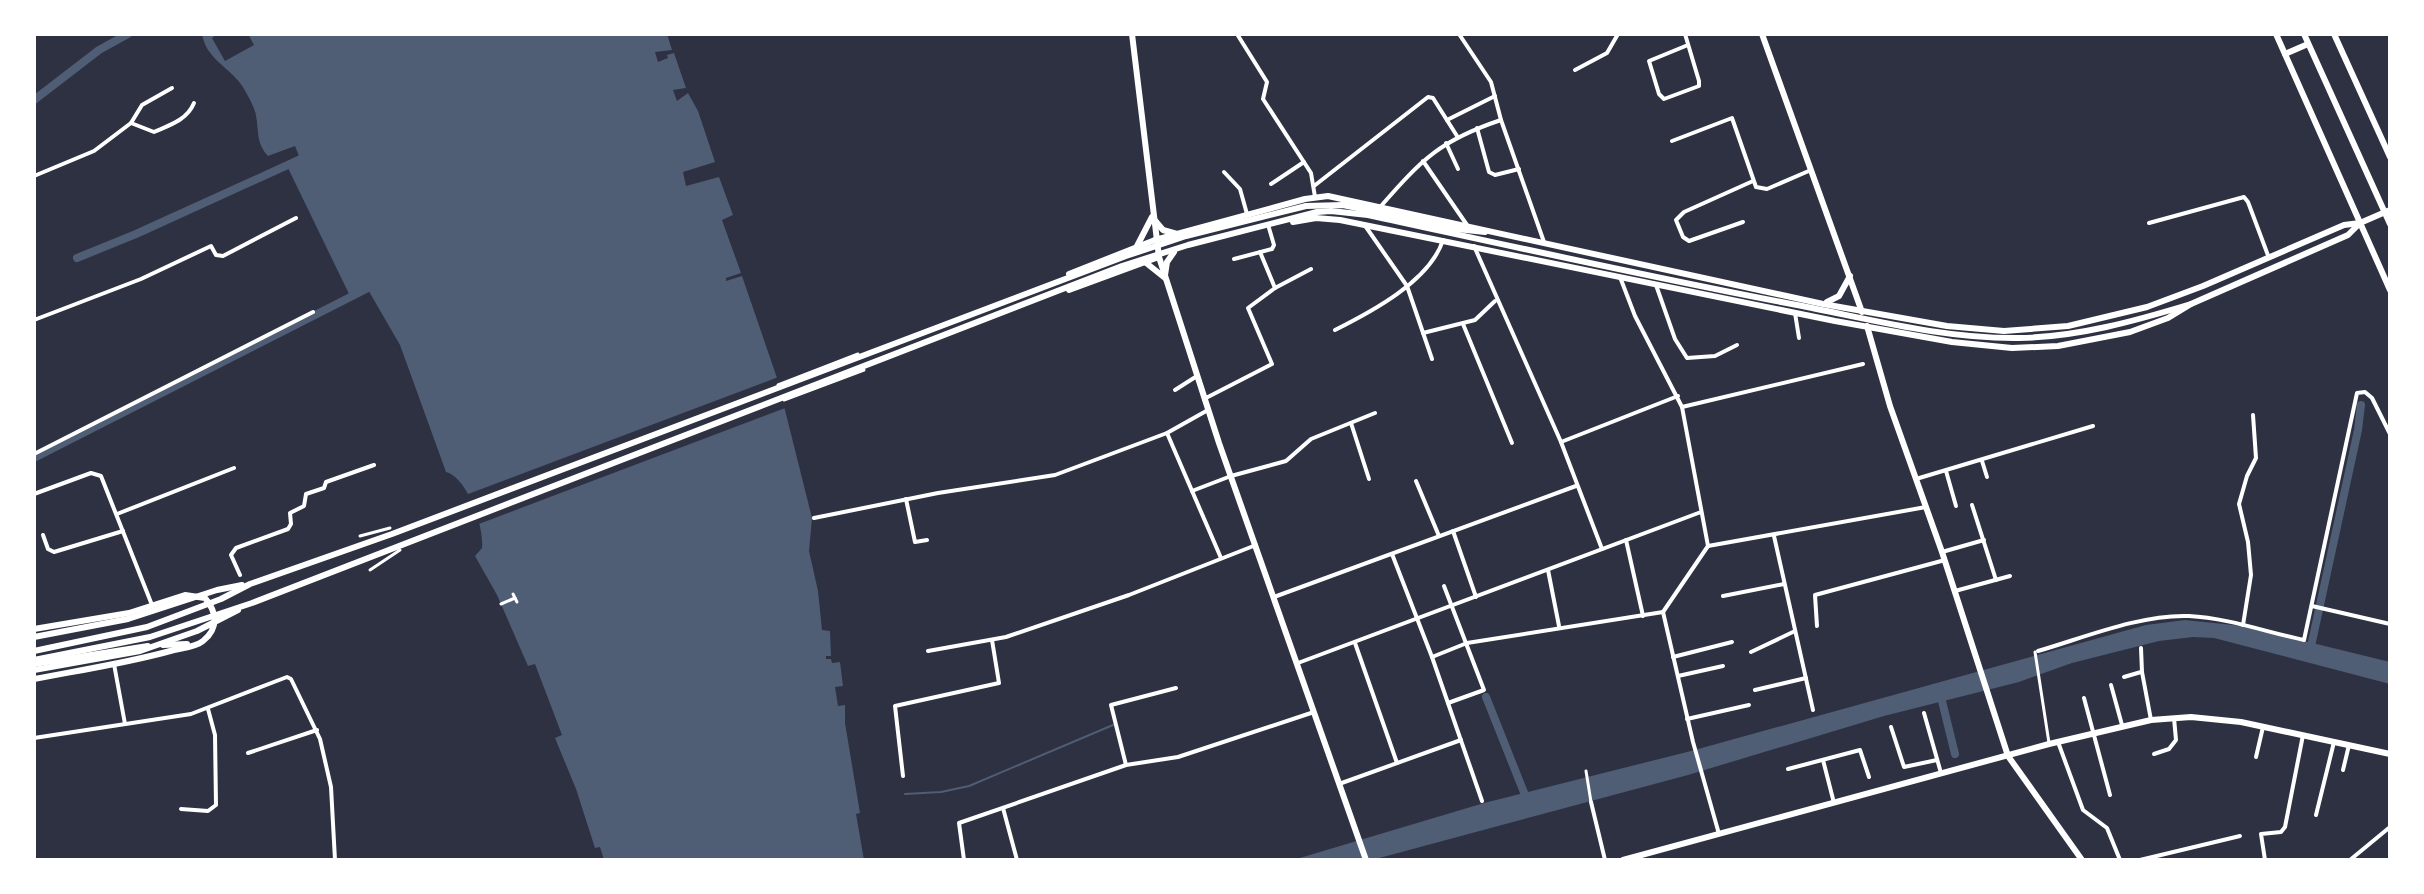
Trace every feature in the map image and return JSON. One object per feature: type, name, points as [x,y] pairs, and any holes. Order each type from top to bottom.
[{"type":"main road","points":[[1132,34],[1159,257],[1204,399],[1366,860]]},
{"type":"main road","points":[[1762,34],[1850,275],[1890,406],[1944,556],[2008,756],[2082,860]]},
{"type":"main road","points":[[2276,34],[2390,290]]},
{"type":"main road","points":[[2304,34],[2387,211],[2390,224]]},
{"type":"main road","points":[[2334,34],[2390,157]]},
{"type":"main road","points":[[2285,54],[2308,44]]},
{"type":"main road","points":[[1485,232],[1467,225],[1381,206],[1328,196],[1315,197],[1155,240],[858,356],[862,368],[1177,251],[1316,218],[1365,224],[1795,313],[1988,347],[2039,348],[2089,341],[2130,332],[2168,318],[2191,304]]},
{"type":"main road","points":[[34,651],[147,627],[221,599],[250,584],[392,534],[1126,256],[1186,236],[1306,206],[1343,205],[1545,244],[1823,304],[1979,330],[2068,326],[2129,313],[2175,298],[2344,225],[2360,223],[2387,211]]},
{"type":"main road","points":[[34,662],[150,637],[252,603],[1111,270],[1188,245],[1317,212],[1368,215],[1673,281],[1952,334],[2002,338],[2069,335],[2124,324],[2191,304],[2338,241],[2360,223]]},
{"type":"main road","points":[[1152,217],[1163,230],[1178,233]]},
{"type":"main road","points":[[1136,248],[1152,217]]},
{"type":"main road","points":[[1177,251],[1174,244],[1178,233]]},
{"type":"main road","points":[[1165,278],[1167,262],[1177,251]]},
{"type":"main road","points":[[1145,262],[1165,278]]},
{"type":"main road","points":[[1823,304],[1839,296],[1850,275]]},
{"type":"main road","points":[[1872,346],[1885,330]]},
{"type":"main road","points":[[921,332],[920,339],[926,344]]},
{"type":"main road","points":[[34,637],[128,619],[217,590],[250,584]]},
{"type":"main road","points":[[34,629],[129,613],[185,595],[205,598],[214,608],[216,618],[211,631],[195,645],[34,679]]},
{"type":"main road","points":[[34,670],[140,651],[197,631],[252,603]]},
{"type":"main road","points":[[34,662],[138,647],[195,645]]},
{"type":"main road","points":[[1623,860],[2049,744],[2151,720],[2210,718],[2390,754]]},
{"type":"street","points":[[1237,34],[1267,82],[1263,99],[1311,173],[1315,197]]},
{"type":"street","points":[[1459,34],[1491,82],[1501,120],[1545,244]]},
{"type":"street","points":[[1575,70],[1607,53],[1618,34]]},
{"type":"street","points":[[1685,34],[1688,45],[1699,86],[1664,99],[1659,94],[1649,61],[1688,45]]},
{"type":"street","points":[[34,176],[94,151],[131,123],[139,108],[172,88]]},
{"type":"street","points":[[1447,120],[1496,96]]},
{"type":"street","points":[[1314,186],[1428,97],[1433,98],[1457,136]]},
{"type":"street","points":[[131,123],[154,132],[182,119],[194,103]]},
{"type":"street","points":[[1672,141],[1732,118],[1753,181],[1760,189],[1767,189],[1811,170]]},
{"type":"street","points":[[1381,206],[1422,161],[1446,143],[1501,120]]},
{"type":"street","points":[[1477,128],[1489,172],[1495,175],[1519,169]]},
{"type":"street","points":[[1446,143],[1458,169]]},
{"type":"street","points":[[1422,161],[1467,225]]},
{"type":"street","points":[[1271,184],[1304,162]]},
{"type":"street","points":[[1224,172],[1240,189],[1247,216]]},
{"type":"street","points":[[1743,222],[1689,241],[1683,237],[1676,220],[1684,212],[1753,181]]},
{"type":"street","points":[[2149,223],[2244,197],[2269,258]]},
{"type":"street","points":[[34,320],[141,279],[211,246],[216,255],[223,256],[296,218]]},
{"type":"street","points":[[1365,224],[1407,286],[1432,359]]},
{"type":"street","points":[[1234,259],[1274,247],[1269,228]]},
{"type":"street","points":[[1335,330],[1364,316],[1407,286],[1437,254],[1443,240]]},
{"type":"street","points":[[1474,246],[1561,442],[1602,549]]},
{"type":"street","points":[[1260,252],[1275,288]]},
{"type":"street","points":[[1204,399],[1272,364],[1248,311],[1275,288],[1311,269]]},
{"type":"street","points":[[1432,657],[1467,643],[1559,626],[1663,612],[1708,546],[1682,407],[1635,316],[1620,277]]},
{"type":"street","points":[[1656,285],[1675,339],[1687,358],[1715,356],[1737,345]]},
{"type":"street","points":[[1423,333],[1480,317],[1496,300]]},
{"type":"street","points":[[34,454],[174,387],[313,312]]},
{"type":"street","points":[[1795,313],[1799,338]]},
{"type":"street","points":[[1463,324],[1512,443]]},
{"type":"street","points":[[778,385],[858,356]]},
{"type":"street","points":[[1682,407],[1863,364]]},
{"type":"street","points":[[784,400],[864,370],[862,368]]},
{"type":"street","points":[[1175,390],[1197,376]]},
{"type":"street","points":[[2049,744],[2036,653],[2164,617],[2204,617],[2304,640],[2314,607],[2339,469],[2357,393],[2365,392],[2372,398],[2390,434]]},
{"type":"street","points":[[1561,442],[1678,396]]},
{"type":"street","points":[[814,518],[906,499],[1055,475],[1167,433],[1208,410]]},
{"type":"street","points":[[1192,491],[1231,476],[1286,461],[1311,439],[1375,413]]},
{"type":"street","points":[[2243,625],[2251,575],[2248,542],[2239,504],[2256,458],[2253,415]]},
{"type":"street","points":[[1351,423],[1369,479]]},
{"type":"street","points":[[1916,479],[2093,426]]},
{"type":"street","points":[[1167,433],[1221,558]]},
{"type":"street","points":[[1982,461],[1987,477]]},
{"type":"street","points":[[240,575],[232,551],[288,529],[290,513],[304,506],[306,494],[324,488],[326,482],[374,465]]},
{"type":"street","points":[[117,514],[234,468]]},
{"type":"street","points":[[1946,471],[1956,506]]},
{"type":"street","points":[[34,494],[96,473],[101,476],[152,605]]},
{"type":"street","points":[[1416,481],[1439,536]]},
{"type":"street","points":[[1274,597],[1577,486]]},
{"type":"street","points":[[906,499],[915,542],[927,540]]},
{"type":"street","points":[[1972,505],[1996,580]]},
{"type":"street","points":[[1708,546],[1926,507]]},
{"type":"street","points":[[1298,663],[1701,512]]},
{"type":"street","points":[[360,536],[390,528]]},
{"type":"street","points":[[43,535],[48,549],[54,552],[123,531]]},
{"type":"street","points":[[1453,531],[1476,597]]},
{"type":"street","points":[[1774,536],[1813,710]]},
{"type":"street","points":[[1626,540],[1643,616]]},
{"type":"street","points":[[1817,626],[1815,595],[1944,556],[1984,540]]},
{"type":"street","points":[[928,651],[1006,637],[1256,545]]},
{"type":"street","points":[[370,570],[400,550]]},
{"type":"street","points":[[1392,554],[1482,801]]},
{"type":"street","points":[[1548,570],[1559,626]]},
{"type":"street","points":[[1955,591],[2010,576]]},
{"type":"street","points":[[1723,596],[1784,584]]},
{"type":"street","points":[[1444,586],[1484,690],[1448,703]]},
{"type":"street","points":[[501,604],[515,598]]},
{"type":"street","points":[[2314,607],[2390,624]]},
{"type":"street","points":[[1663,612],[1694,747],[1719,834]]},
{"type":"street","points":[[1751,652],[1795,631]]},
{"type":"street","points":[[903,776],[895,706],[999,683],[992,639]]},
{"type":"street","points":[[1673,657],[1732,642]]},
{"type":"street","points":[[1355,643],[1397,763]]},
{"type":"street","points":[[2141,648],[2151,720]]},
{"type":"street","points":[[114,664],[125,724]]},
{"type":"street","points":[[1678,676],[1723,666]]},
{"type":"street","points":[[2124,677],[2142,672]]},
{"type":"street","points":[[34,738],[208,709],[287,677],[291,679],[317,730],[331,787],[335,860]]},
{"type":"street","points":[[1755,690],[1806,678]]},
{"type":"street","points":[[2111,685],[2122,725]]},
{"type":"street","points":[[1126,765],[1111,705],[1176,688]]},
{"type":"street","points":[[2084,698],[2110,795]]},
{"type":"street","points":[[1687,719],[1749,705]]},
{"type":"street","points":[[181,809],[208,811],[216,805],[215,735],[208,709]]},
{"type":"street","points":[[964,860],[959,823],[1126,765],[1178,757],[1314,712]]},
{"type":"street","points":[[1924,713],[1941,773]]},
{"type":"street","points":[[2154,754],[2169,749],[2176,740],[2174,718]]},
{"type":"street","points":[[1891,727],[1904,767],[1937,760]]},
{"type":"street","points":[[2256,757],[2263,727]]},
{"type":"street","points":[[248,753],[317,730]]},
{"type":"street","points":[[2265,860],[2261,834],[2281,832],[2285,827],[2303,735]]},
{"type":"street","points":[[1339,784],[1461,740]]},
{"type":"street","points":[[2058,742],[2083,810],[2107,828],[2120,860]]},
{"type":"street","points":[[2316,815],[2334,742]]},
{"type":"street","points":[[2343,770],[2349,745]]},
{"type":"street","points":[[1788,769],[1861,750],[1869,777]]},
{"type":"street","points":[[1823,760],[1834,803]]},
{"type":"street","points":[[1586,774],[1605,860]]},
{"type":"street","points":[[1003,808],[1017,860]]},
{"type":"street","points":[[2350,860],[2390,827]]},
{"type":"street","points":[[2140,860],[2240,836]]},
{"type":"water","points":[[202,34],[217,34],[212,38],[225,61],[254,45],[248,34],[667,34],[672,50],[655,52],[658,62],[674,53],[686,88],[673,90],[677,101],[688,93],[698,111],[715,162],[683,172],[686,186],[719,177],[733,215],[722,220],[741,273],[726,278],[726,281],[742,276],[777,378],[812,518],[809,551],[822,630],[830,631],[831,656],[826,656],[826,659],[831,659],[832,663],[840,662],[843,686],[835,687],[838,706],[845,705],[864,860],[604,860],[600,847],[595,848],[555,738],[562,735],[535,664],[528,666],[497,595],[475,556],[482,548],[482,539],[473,504],[461,483],[446,472],[400,345],[367,288],[350,296],[288,168],[299,156],[295,146],[268,156],[260,142],[250,99],[235,77],[208,49]]},
{"type":"water","points":[[2185,620],[2243,626],[2390,662],[2390,684],[2214,638],[2159,641],[2072,663],[2019,682],[1884,716],[1688,775],[1372,860],[1293,860],[1484,803],[1691,751],[2146,625]]},
{"type":"pier","points":[[781,376],[788,407],[476,525],[463,496]]},
{"type":"waterway","points":[[34,100],[99,50],[128,34]]},
{"type":"waterway","points":[[77,258],[303,158]]},
{"type":"waterway","points":[[34,458],[376,284]]},
{"type":"waterway","points":[[2310,651],[2361,405]]},
{"type":"waterway","points":[[1940,693],[1955,754]]},
{"type":"waterway","points":[[1486,697],[1527,800]]},
{"type":"waterway","points":[[905,794],[941,792],[969,786],[1113,725]]}]
